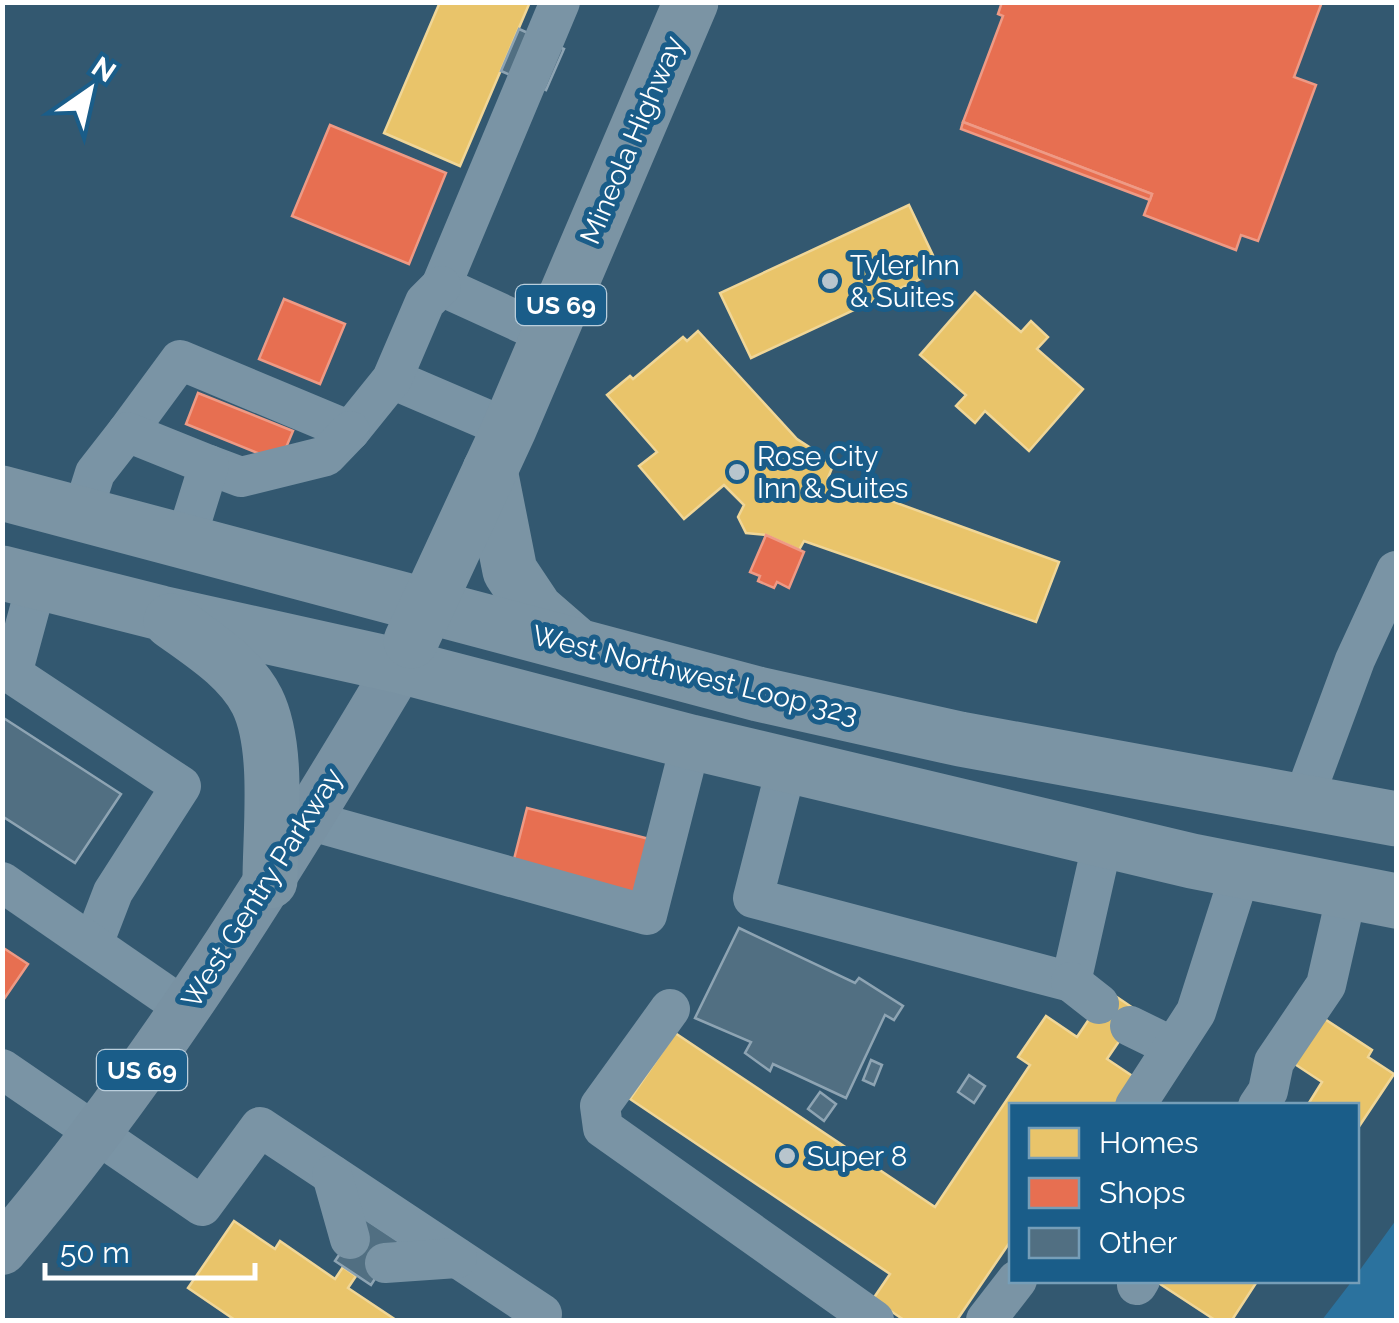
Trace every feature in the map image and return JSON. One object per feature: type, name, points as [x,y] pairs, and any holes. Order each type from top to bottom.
[{"type":"highway","name":"Mineola Highway","points":[[428,607],[690,3]]},
{"type":"highway","points":[[499,450],[510,571],[536,610],[580,648]]},
{"type":"highway","name":"West Northwest Loop 323","points":[[2,494],[758,694],[960,739],[1396,820]]},
{"type":"highway","points":[[20,578],[400,666],[690,742],[1103,840],[1372,897]]},
{"type":"highway","name":"West Gentry Parkway","points":[[400,666],[428,607]]},
{"type":"highway","points":[[160,613],[231,668],[257,702],[270,758],[270,881]]},
{"type":"main road","name":"West Gentry Parkway","points":[[2,1250],[96,1133],[186,1009],[270,881],[400,666]]},
{"type":"street","points":[[127,432],[240,476],[326,456],[392,378],[425,302],[441,286],[560,2]]},
{"type":"street","points":[[441,286],[548,335]]},
{"type":"street","points":[[82,514],[94,473],[180,360],[350,431]]},
{"type":"street","points":[[392,378],[499,450]]},
{"type":"street","points":[[185,542],[209,465]]},
{"type":"street","points":[[1302,803],[1356,660],[1396,571]]},
{"type":"street","points":[[20,578],[12,674],[181,786],[113,892],[93,944]]},
{"type":"street","points":[[308,820],[646,916],[690,742]]},
{"type":"street","points":[[788,765],[752,898],[1100,1004],[1173,1047]]},
{"type":"street","points":[[1100,1004],[1103,840]]},
{"type":"street","points":[[1137,1103],[1196,1012],[1242,871]]},
{"type":"street","points":[[2,882],[186,1009]]},
{"type":"street","points":[[1260,1103],[1268,1091],[1274,1062],[1326,985],[1372,897]]},
{"type":"street","points":[[670,1009],[600,1106],[603,1128],[874,1320]]},
{"type":"street","points":[[2,1069],[202,1206],[260,1127],[542,1314],[538,1320]]},
{"type":"street","points":[[332,1175],[350,1239]]},
{"type":"street","points":[[385,1263],[458,1258]]},
{"type":"street","points":[[986,1320],[1014,1283]]},
{"type":"shaded area","points":[[1396,1220],[1396,1320],[1322,1320],[1350,1283],[1359,1283],[1359,1271]]},
{"type":"building: Homes","points":[[440,2],[530,2],[460,166],[384,133]]},
{"type":"building: Homes","name":"Tyler Inn & Suites","points":[[909,205],[940,270],[751,358],[720,293]]},
{"type":"building: Homes","points":[[975,292],[1021,332],[1031,321],[1048,337],[1037,349],[1083,389],[1029,451],[985,411],[975,423],[956,406],[966,395],[920,355]]},
{"type":"building: Homes","name":"Rose City Inn & Suites","points":[[698,331],[797,439],[834,463],[828,478],[1059,562],[1036,622],[804,541],[799,550],[766,535],[746,533],[738,517],[744,505],[724,485],[684,519],[639,466],[657,452],[607,395],[630,376],[633,379],[683,337],[687,341]]},
{"type":"building: Homes","name":"Super 8","points":[[1108,991],[1139,1012],[1107,1059],[1140,1081],[1125,1103],[1009,1103],[1009,1243],[957,1320],[904,1320],[873,1299],[890,1274],[630,1099],[675,1033],[935,1207],[1030,1065],[1018,1057],[1046,1016],[1077,1037]]},
{"type":"building: Homes","points":[[1317,1014],[1372,1050],[1368,1057],[1394,1074],[1359,1126],[1359,1103],[1309,1103],[1322,1082],[1287,1059]]},
{"type":"building: Homes","points":[[234,1221],[275,1249],[280,1241],[335,1279],[343,1267],[356,1276],[348,1288],[396,1320],[235,1320],[188,1288]]},
{"type":"building: Homes","points":[[1159,1283],[1256,1283],[1232,1320],[1215,1320]]},
{"type":"building: Shops","points":[[1002,2],[1322,2],[1294,77],[1316,85],[1258,241],[1241,235],[1236,250],[1144,215],[1152,194],[963,122],[1003,16],[998,14]]},
{"type":"building: Shops","points":[[963,122],[1152,194],[1150,200],[961,129]]},
{"type":"building: Shops","points":[[330,125],[446,173],[409,264],[292,216]]},
{"type":"building: Shops","points":[[284,299],[345,324],[320,384],[259,359]]},
{"type":"building: Shops","points":[[198,393],[293,431],[280,462],[186,424]]},
{"type":"building: Shops","points":[[766,535],[804,552],[789,588],[777,582],[774,588],[758,581],[760,576],[750,572]]},
{"type":"building: Shops","points":[[527,808],[657,841],[642,900],[512,867]]},
{"type":"building: Shops","points":[[2,947],[28,964],[2,1002]]},
{"type":"building: Other","points":[[519,29],[564,49],[546,90],[501,71]]},
{"type":"building: Other","points":[[2,717],[121,794],[75,863],[2,816]]},
{"type":"building: Other","points":[[739,928],[855,983],[859,978],[903,1006],[894,1020],[885,1015],[846,1098],[773,1064],[770,1071],[745,1053],[751,1042],[695,1018]]},
{"type":"building: Other","points":[[871,1060],[882,1065],[874,1085],[863,1080]]},
{"type":"building: Other","points":[[969,1075],[985,1086],[974,1103],[958,1092]]},
{"type":"building: Other","points":[[820,1092],[836,1104],[824,1121],[808,1109]]},
{"type":"building: Other","points":[[364,1218],[399,1241],[371,1285],[335,1261]]},
{"type":"place","name":"Tyler Inn & Suites","points":[[830,281]]},
{"type":"place","name":"Rose City Inn & Suites","points":[[737,472]]},
{"type":"place","name":"Super 8","points":[[787,1156]]}]
